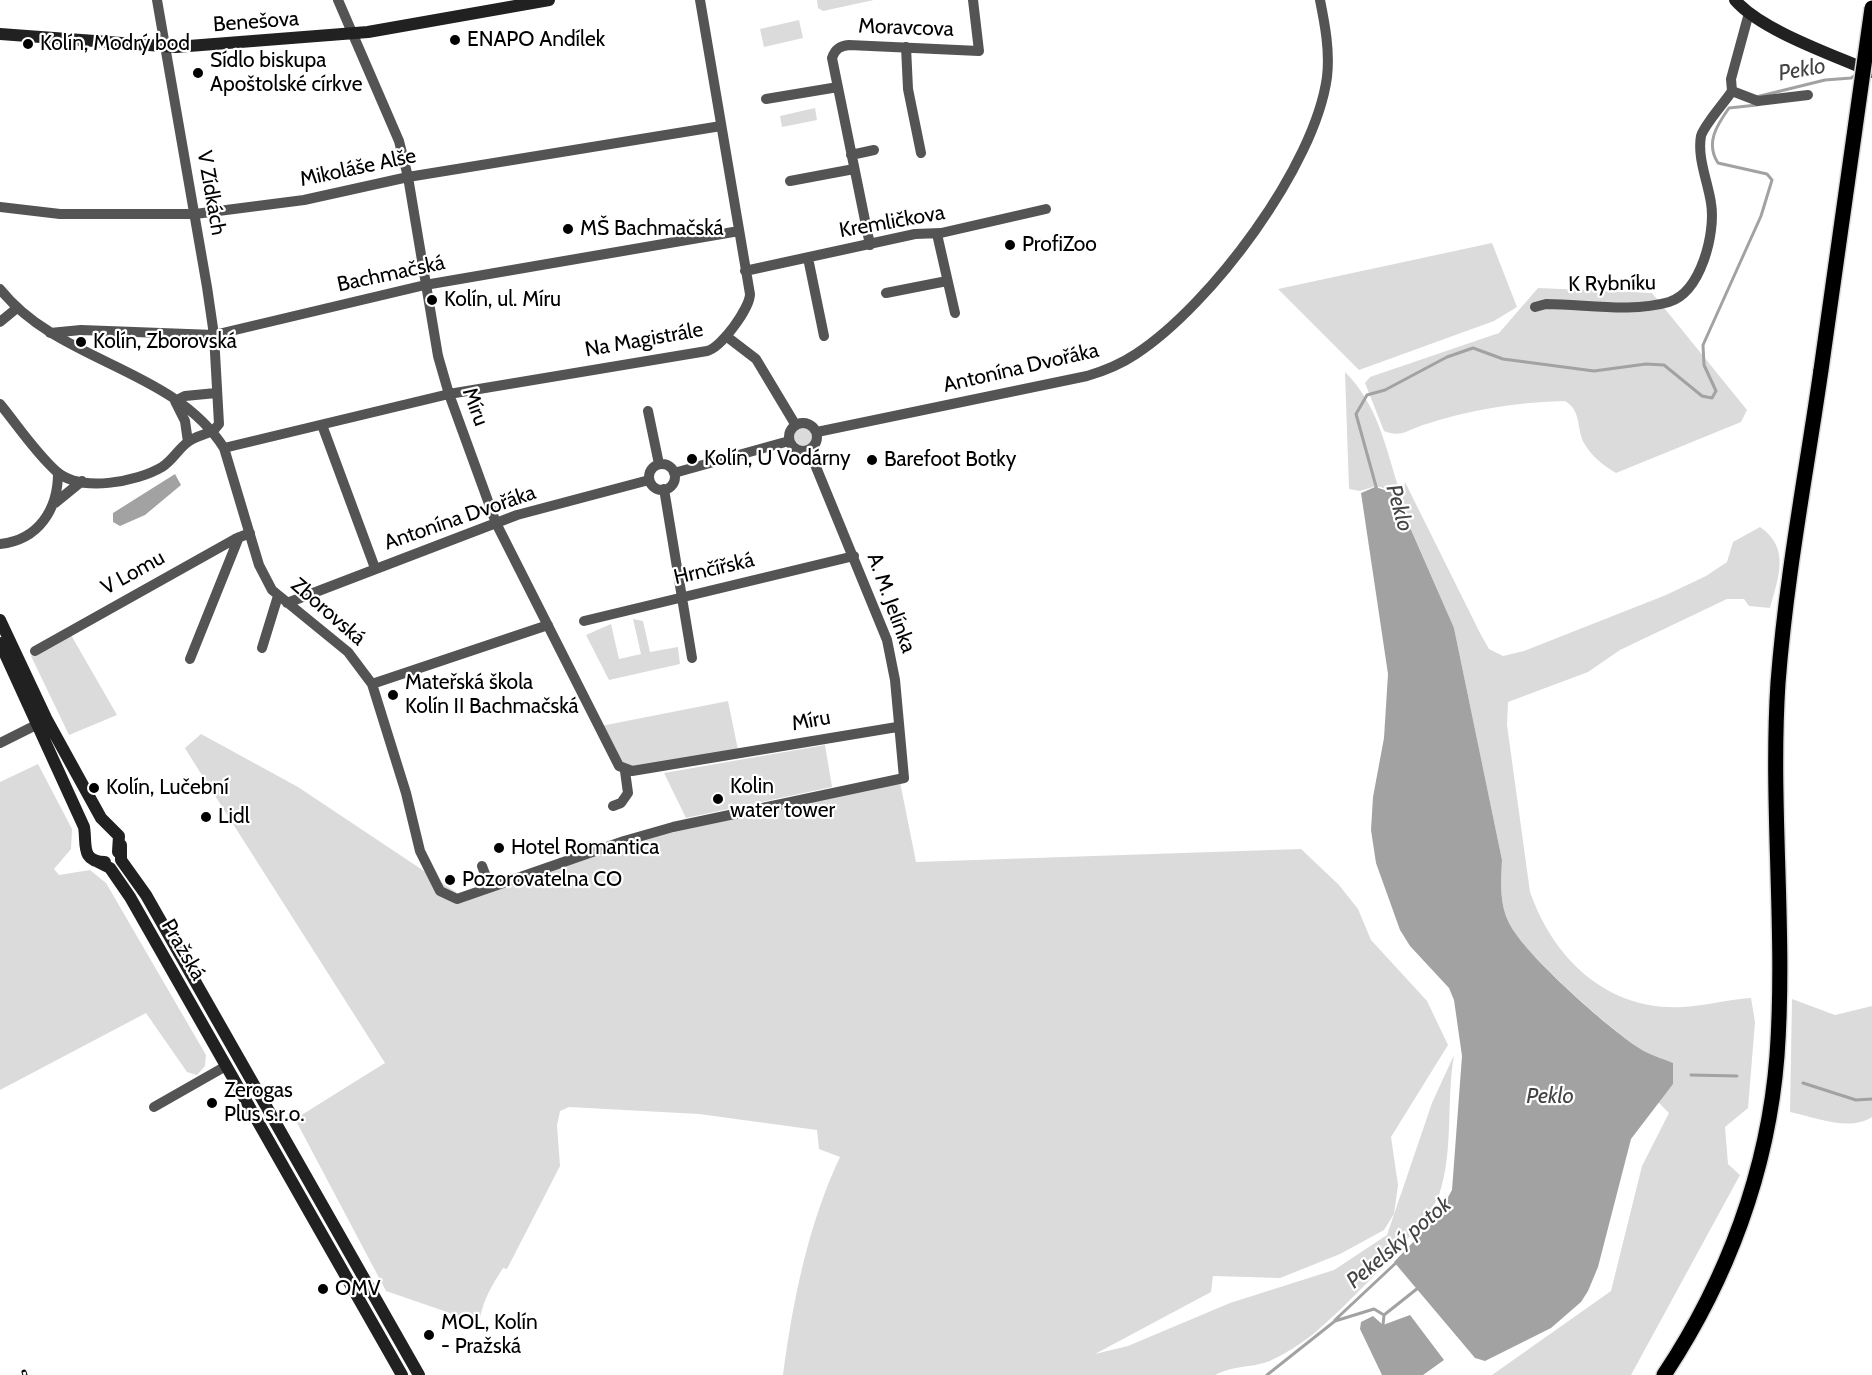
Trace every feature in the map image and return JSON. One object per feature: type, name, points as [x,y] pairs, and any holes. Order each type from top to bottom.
[{"type":"main road","points":[[1664,1375],[1701,1315],[1732,1248],[1755,1178],[1767,1131],[1774,1082],[1779,999],[1778,683],[1795,546],[1872,8]]},
{"type":"street","name":"V Zídkách","points":[[157,0],[214,335],[219,424],[214,432]]},
{"type":"street","name":"Míru","points":[[338,0],[397,136],[408,177],[438,356],[449,394],[496,523],[619,766],[625,771],[897,727]]},
{"type":"street","name":"Na Magistrále","points":[[224,448],[449,394],[712,350],[726,336],[749,303],[700,0]]},
{"type":"street","name":"Moravcova","points":[[870,245],[832,58],[837,49],[849,45],[979,51],[973,0]]},
{"type":"street","name":"Antonína Dvořáka","points":[[817,432],[1100,372],[1117,365],[1149,345],[1222,273],[1251,236],[1287,177],[1321,103],[1327,77],[1328,50],[1320,0]]},
{"type":"street","points":[[1735,0],[1749,13],[1866,69]]},
{"type":"street","name":"Benešova","points":[[0,34],[166,48],[353,34],[541,1]]},
{"type":"street","name":"K Rybníku","points":[[1535,307],[1546,304],[1641,306],[1669,302],[1685,292],[1695,279],[1706,254],[1712,206],[1701,154],[1701,134],[1732,91],[1731,79],[1749,13]]},
{"type":"street","points":[[906,47],[908,89],[921,153]]},
{"type":"street","points":[[766,99],[838,87]]},
{"type":"street","points":[[1732,91],[1756,100],[1808,95]]},
{"type":"street","name":"Mikoláše Alše","points":[[0,207],[60,214],[195,214],[304,200],[408,177],[721,126]]},
{"type":"street","points":[[851,155],[874,150]]},
{"type":"street","points":[[790,181],[854,169]]},
{"type":"street","name":"Kremličkova","points":[[745,271],[915,234],[938,234],[1046,209]]},
{"type":"street","name":"Bachmačská","points":[[50,333],[81,330],[214,335],[425,285],[739,231]]},
{"type":"street","points":[[938,234],[954,313]]},
{"type":"street","points":[[808,258],[824,336]]},
{"type":"street","points":[[886,293],[947,281]]},
{"type":"street","name":"Zborovská","points":[[0,290],[16,308],[50,333],[151,384],[214,432],[224,448],[259,565],[283,600],[348,652],[372,684],[406,793],[420,851],[440,891],[457,899],[673,827],[903,778]]},
{"type":"street","points":[[0,322],[16,308]]},
{"type":"street","points":[[726,336],[756,359],[795,424]]},
{"type":"street","points":[[188,442],[185,421],[176,401],[185,396],[216,393]]},
{"type":"street","points":[[0,404],[58,473],[82,481],[118,482],[143,476],[171,460],[188,442],[214,432]]},
{"type":"street","points":[[648,411],[659,464]]},
{"type":"street","points":[[808,423],[817,432],[816,442],[809,450],[796,449],[789,441],[789,433],[795,424],[808,423]]},
{"type":"street","points":[[322,425],[375,568]]},
{"type":"street","points":[[674,473],[789,441]]},
{"type":"street","name":"A. M. Jelínka","points":[[809,450],[887,640],[895,680],[897,727],[903,778]]},
{"type":"street","points":[[659,464],[667,465],[674,473],[673,483],[664,489],[653,486],[650,480],[651,470],[659,464]]},
{"type":"street","points":[[0,544],[15,540],[35,530],[47,518],[55,503],[58,473]]},
{"type":"street","name":"Antonína Dvořáka","points":[[283,600],[496,523],[650,480]]},
{"type":"street","points":[[55,503],[82,481]]},
{"type":"street","points":[[664,489],[693,658]]},
{"type":"street","name":"V Lomu","points":[[36,651],[239,537],[250,533]]},
{"type":"street","points":[[190,659],[239,537]]},
{"type":"street","name":"Hrnčířská","points":[[584,621],[854,556]]},
{"type":"street","points":[[262,648],[283,600]]},
{"type":"street","points":[[0,620],[47,720],[101,818],[118,833],[121,860],[146,895],[419,1375]]},
{"type":"street","points":[[372,684],[548,626]]},
{"type":"street","points":[[0,644],[38,724],[63,788],[84,827],[86,853],[98,862],[114,858],[121,845]]},
{"type":"street","points":[[0,743],[38,724]]},
{"type":"street","points":[[613,806],[621,803],[628,793],[625,771]]},
{"type":"street","points":[[84,838],[93,827],[100,824],[110,826]]},
{"type":"street","name":"Pražská","points":[[98,862],[107,866],[121,882],[402,1375]]},
{"type":"street","points":[[482,866],[490,887]]},
{"type":"street","points":[[154,1107],[226,1066]]},
{"type":"shaded area","points":[[817,0],[874,0],[823,11],[818,8]]},
{"type":"shaded area","points":[[799,20],[803,38],[764,47],[760,29]]},
{"type":"shaded area","points":[[815,108],[817,120],[782,127],[780,116]]},
{"type":"shaded area","points":[[1492,243],[1517,307],[1494,321],[1359,370],[1278,289]]},
{"type":"shaded area","points":[[1538,288],[1652,293],[1747,410],[1741,422],[1616,473],[1598,460],[1587,448],[1574,410],[1565,401],[1493,408],[1458,415],[1400,433],[1384,431],[1365,383],[1370,377],[1499,333]]},
{"type":"shaded area","points":[[1345,372],[1365,397],[1379,425],[1398,486],[1395,491],[1376,486],[1360,491],[1349,489]]},
{"type":"shaded area","points":[[803,427],[810,430],[813,437],[810,444],[803,447],[796,444],[793,437],[796,430]]},
{"type":"shaded area","points":[[1405,482],[1481,635],[1489,649],[1503,656],[1524,651],[1666,595],[1706,576],[1727,562],[1733,542],[1760,527],[1770,535],[1779,554],[1779,575],[1770,608],[1749,606],[1744,599],[1727,599],[1620,650],[1588,672],[1508,702],[1507,725],[1530,892],[1540,917],[1553,939],[1569,959],[1587,976],[1608,990],[1631,1000],[1656,1006],[1683,1007],[1751,998],[1755,1022],[1748,1108],[1725,1127],[1728,1164],[1740,1175],[1631,1375],[1492,1375],[1611,1291],[1642,1166],[1669,1113],[1657,1101],[1673,1084],[1673,1063],[1639,1048],[1588,1007],[1531,953],[1509,923],[1502,900],[1502,860],[1454,628],[1401,506]]},
{"type":"shaded area","points":[[633,619],[643,621],[650,652],[678,647],[680,664],[609,680],[586,635],[611,624],[619,659],[641,654]]},
{"type":"shaded area","points":[[71,635],[117,715],[69,735],[31,656]]},
{"type":"shaded area","points":[[728,701],[738,750],[627,768],[621,763],[601,726]]},
{"type":"shaded area","points":[[201,734],[298,787],[466,899],[625,843],[900,782],[916,862],[1301,849],[1339,885],[1358,909],[1371,940],[1427,1001],[1448,1045],[1391,1137],[1398,1185],[1394,1214],[1384,1230],[1340,1254],[1280,1278],[1213,1276],[1211,1292],[1095,1354],[1128,1346],[1230,1303],[1334,1270],[1387,1235],[1432,1103],[1454,1055],[1447,1161],[1439,1195],[1432,1208],[1403,1244],[1330,1319],[1294,1348],[1273,1360],[1260,1364],[1215,1375],[783,1375],[803,1263],[819,1209],[840,1157],[819,1149],[817,1130],[699,1114],[569,1107],[560,1111],[557,1125],[560,1166],[507,1269],[503,1268],[491,1287],[482,1308],[479,1323],[386,1291],[295,1119],[385,1063],[185,748]]},
{"type":"shaded area","points":[[825,745],[832,787],[686,818],[664,773]]},
{"type":"shaded area","points":[[38,764],[72,829],[71,849],[54,869],[59,875],[90,870],[106,883],[206,1055],[205,1066],[197,1075],[187,1072],[146,1013],[0,1090],[0,782]]},
{"type":"shaded area","points":[[1792,999],[1835,1015],[1872,1006],[1872,1117],[1863,1121],[1843,1123],[1790,1112]]},
{"type":"water","points":[[175,474],[181,485],[145,515],[120,526],[113,522],[113,513]]},
{"type":"water","name":"Peklo","points":[[1375,487],[1395,493],[1454,628],[1502,860],[1502,900],[1509,923],[1532,953],[1588,1008],[1639,1048],[1673,1063],[1673,1084],[1631,1139],[1598,1267],[1588,1291],[1581,1302],[1551,1328],[1485,1361],[1475,1358],[1394,1262],[1437,1217],[1452,1190],[1462,1056],[1454,1000],[1449,988],[1410,946],[1400,930],[1376,863],[1371,830],[1373,797],[1384,738],[1388,674],[1361,493]]},
{"type":"water","points":[[1410,1315],[1444,1360],[1423,1375],[1382,1375],[1360,1329],[1361,1322],[1373,1316],[1383,1325]]},
{"type":"waterway","name":"Peklo","points":[[1756,97],[1825,80],[1851,78],[1857,74]]},
{"type":"waterway","name":"Peklo","points":[[1377,490],[1356,414],[1367,395],[1385,390],[1447,357],[1473,348],[1503,359],[1594,371],[1646,364],[1664,365],[1702,396],[1712,398],[1716,391],[1704,365],[1703,345],[1761,216],[1772,180],[1767,174],[1718,163],[1714,156],[1714,134],[1729,108],[1757,105],[1756,103]]},
{"type":"waterway","points":[[1691,1075],[1737,1076]]},
{"type":"waterway","points":[[1803,1083],[1856,1100],[1872,1099]]},
{"type":"waterway","name":"Pekelský potok","points":[[1335,1320],[1398,1261]]},
{"type":"waterway","name":"Pekelský potok","points":[[1267,1375],[1335,1321],[1374,1309],[1384,1315],[1418,1288]]},
{"type":"waterway","points":[[1383,1325],[1384,1315]]},
{"type":"place","name":"ENAPO Andílek","points":[[455,40]]},
{"type":"place","name":"Kolín, Modrý bod","points":[[28,44]]},
{"type":"place","name":"Sídlo biskupa Apoštolské církve","points":[[198,73]]},
{"type":"place","name":"MŠ Bachmačská","points":[[568,229]]},
{"type":"place","name":"ProfiZoo","points":[[1010,245]]},
{"type":"place","name":"Kolín, ul. Míru","points":[[432,300]]},
{"type":"place","name":"Kolín, Zborovská","points":[[81,342]]},
{"type":"place","name":"Kolín, U Vodárny","points":[[692,459]]},
{"type":"place","name":"Barefoot Botky","points":[[872,460]]},
{"type":"place","name":"Mateřská škola Kolín II Bachmačská","points":[[393,695]]},
{"type":"place","name":"Kolín, Lučební","points":[[94,788]]},
{"type":"place","name":"Kolin water tower","points":[[718,799]]},
{"type":"place","name":"Lidl","points":[[206,817]]},
{"type":"place","name":"Hotel Romantica","points":[[499,848]]},
{"type":"place","name":"Pozorovatelna CO","points":[[450,880]]},
{"type":"place","name":"Zerogas Plus s.r.o.","points":[[212,1103]]},
{"type":"place","name":"OMV","points":[[323,1289]]},
{"type":"place","name":"MOL, Kolín - Pražská","points":[[429,1335]]}]
